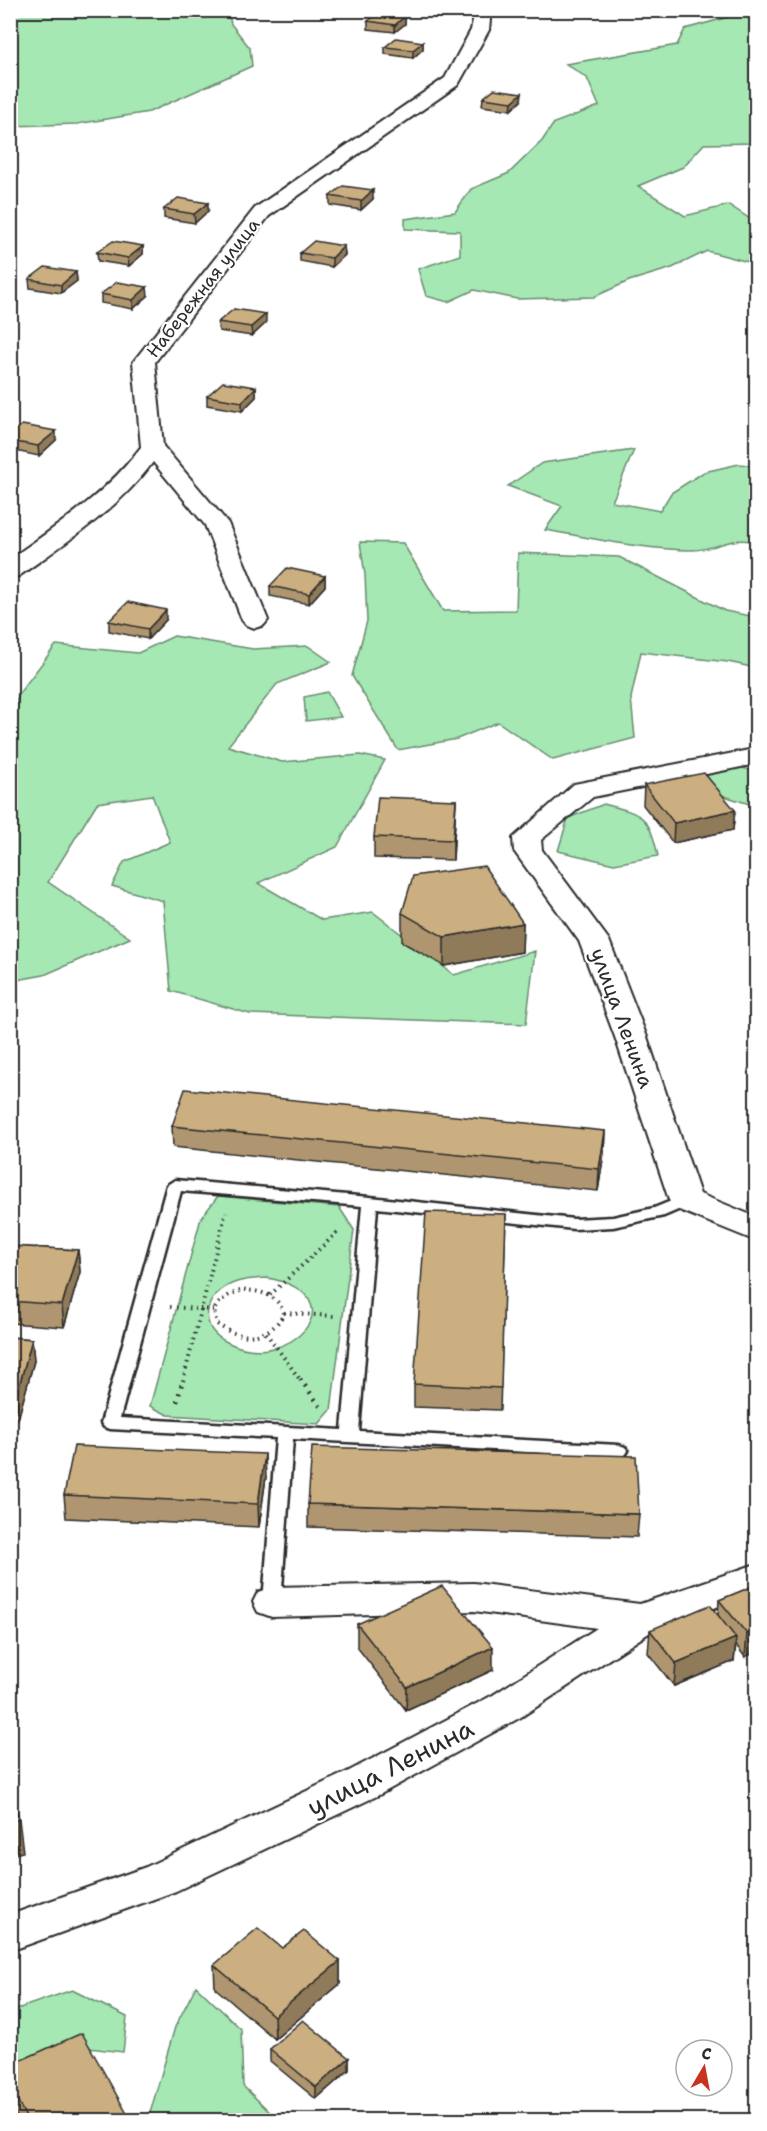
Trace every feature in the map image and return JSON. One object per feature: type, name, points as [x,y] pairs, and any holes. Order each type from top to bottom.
[{"type":"street","name":"Набережная улица","points":[[152,447],[144,362],[262,212],[452,81],[480,30],[483,10]]},
{"type":"street","points":[[10,571],[95,509],[130,477],[152,447],[216,523],[255,620]]},
{"type":"street","name":"улица Ленина","points":[[686,1200],[631,1037],[594,940],[528,851],[527,838],[584,790],[749,758]]},
{"type":"street","points":[[686,1200],[756,1230]]},
{"type":"street","name":"улица Ленина","points":[[10,1933],[160,1879],[364,1783],[507,1706],[640,1619],[756,1578]]},
{"type":"street","points":[[272,1602],[474,1597],[640,1619]]},
{"type":"lane","points":[[620,1451],[111,1423],[175,1185],[370,1202],[574,1224],[613,1222],[658,1212],[686,1200]]},
{"type":"lane","points":[[346,1436],[360,1318],[370,1202]]},
{"type":"lane","points":[[272,1602],[285,1432]]},
{"type":"path","points":[[170,1426],[232,1190]]},
{"type":"path","points":[[270,1295],[370,1202]]},
{"type":"path","points":[[256,1290],[270,1295],[282,1305],[284,1313],[275,1328],[266,1333],[255,1336],[232,1335],[217,1324],[214,1310],[224,1297],[234,1292],[256,1290]]},
{"type":"path","points":[[142,1305],[214,1310]]},
{"type":"path","points":[[284,1313],[360,1318]]},
{"type":"path","points":[[266,1333],[346,1436]]},
{"type":"green space","points":[[10,11],[228,11],[231,24],[250,48],[252,66],[149,112],[77,124],[11,126]]},
{"type":"green space","points":[[735,11],[756,11],[756,143],[704,144],[683,167],[638,186],[685,216],[729,205],[756,223],[756,264],[707,251],[672,268],[629,281],[594,297],[517,299],[474,290],[448,302],[426,296],[418,269],[460,255],[460,231],[405,229],[405,219],[455,212],[471,189],[509,173],[542,141],[554,123],[599,106],[587,78],[566,64],[677,45],[685,29],[732,16]]},
{"type":"green space","points":[[634,450],[612,502],[660,511],[671,493],[704,472],[739,464],[756,466],[756,542],[731,541],[693,550],[656,548],[545,530],[562,506],[508,486],[542,463]]},
{"type":"green space","points":[[360,542],[403,543],[443,611],[516,610],[518,553],[619,557],[725,611],[756,617],[756,668],[728,662],[641,652],[631,698],[635,738],[553,760],[498,722],[457,739],[398,750],[352,676],[367,621],[365,575]]},
{"type":"green space","points":[[174,636],[253,649],[308,646],[331,662],[277,684],[228,746],[282,762],[360,755],[385,760],[337,847],[258,883],[322,920],[373,912],[454,975],[535,951],[526,1024],[250,1014],[171,991],[163,901],[112,886],[124,862],[170,842],[152,795],[97,803],[48,882],[130,938],[44,975],[11,981],[10,718],[20,692],[56,645],[138,653]]},
{"type":"green space","points":[[327,692],[341,717],[306,721],[304,697]]},
{"type":"green space","points":[[742,768],[756,771],[756,806],[711,792],[689,773]]},
{"type":"green space","points":[[604,804],[642,818],[651,832],[658,856],[614,864],[558,851],[568,818]]},
{"type":"green space","points":[[218,1196],[339,1207],[354,1230],[331,1410],[319,1424],[168,1415],[150,1406],[201,1218]],"holes":[[[268,1278],[295,1288],[309,1301],[312,1315],[305,1329],[291,1341],[272,1348],[250,1349],[227,1342],[219,1337],[209,1324],[208,1309],[211,1302],[216,1294],[234,1283]]]},
{"type":"green space","points":[[196,1986],[241,2029],[243,2086],[278,2120],[148,2120],[175,2027]]},
{"type":"green space","points":[[72,1990],[127,2017],[123,2052],[80,2047],[11,2082],[11,2011]]},
{"type":"building","points":[[379,13],[405,16],[395,25],[368,21]]},
{"type":"building","points":[[396,38],[423,42],[413,50],[385,47]]},
{"type":"building","points":[[494,89],[522,93],[512,102],[483,98]]},
{"type":"building","points":[[343,186],[373,190],[361,201],[330,196]]},
{"type":"building","points":[[178,198],[208,203],[194,214],[164,209]]},
{"type":"building","points":[[113,241],[143,246],[128,258],[97,252]]},
{"type":"building","points":[[314,241],[344,246],[332,258],[300,253]]},
{"type":"building","points":[[45,267],[76,272],[61,285],[29,279]]},
{"type":"building","points":[[117,282],[147,287],[133,300],[101,294]]},
{"type":"building","points":[[234,309],[266,314],[251,327],[218,322]]},
{"type":"building","points":[[223,382],[256,387],[242,402],[207,396]]},
{"type":"building","points":[[22,425],[56,431],[38,446],[10,441],[10,434]]},
{"type":"building","points":[[287,568],[325,576],[309,594],[270,586]]},
{"type":"building","points":[[128,602],[166,610],[148,629],[109,621]]},
{"type":"building","points":[[704,773],[735,810],[674,823],[644,785]]},
{"type":"building","points":[[378,797],[456,800],[453,840],[374,837]]},
{"type":"building","points":[[484,866],[523,923],[444,937],[402,913],[413,876]]},
{"type":"building","points":[[185,1089],[605,1131],[599,1169],[172,1126]]},
{"type":"building","points":[[426,1212],[506,1214],[501,1388],[414,1384]]},
{"type":"building","points":[[10,1246],[78,1250],[62,1305],[10,1301]]},
{"type":"building","points":[[10,1337],[32,1339],[16,1397],[10,1396]]},
{"type":"building","points":[[74,1446],[265,1454],[258,1504],[64,1495]]},
{"type":"building","points":[[312,1447],[636,1456],[639,1514],[308,1504]]},
{"type":"building","points":[[756,1585],[756,1630],[747,1634],[719,1600]]},
{"type":"building","points":[[442,1586],[493,1647],[407,1687],[357,1624]]},
{"type":"building","points":[[710,1605],[736,1638],[676,1663],[650,1630]]},
{"type":"building","points":[[10,1781],[19,1819],[10,1822]]},
{"type":"building","points":[[258,1928],[282,1948],[304,1931],[340,1961],[274,2016],[214,1965]]},
{"type":"building","points":[[303,2020],[349,2058],[316,2087],[270,2049]]},
{"type":"building","points":[[82,2033],[131,2121],[28,2121],[10,2086],[10,2065]]}]
